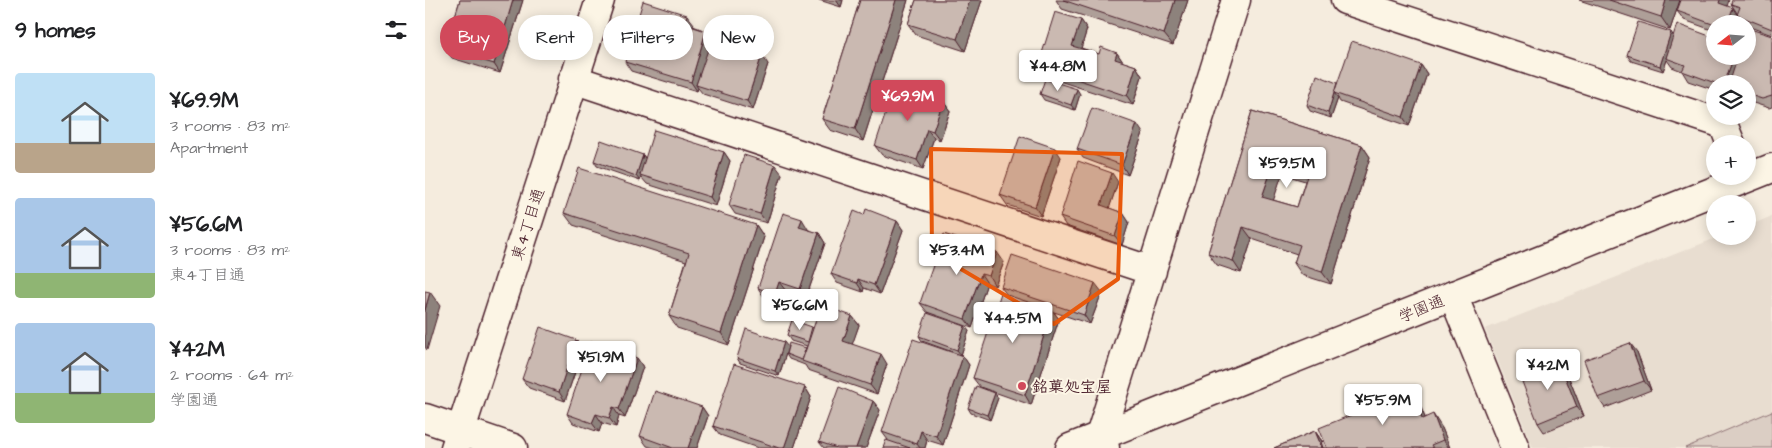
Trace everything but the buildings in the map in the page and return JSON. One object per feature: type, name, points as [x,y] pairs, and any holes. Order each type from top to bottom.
[{"type":"street","name":"東4丁目通","points":[[458,439],[600,0]]},
{"type":"street","points":[[1102,442],[1152,272],[1237,0]]},
{"type":"street","points":[[1345,0],[1723,124],[1727,135]]},
{"type":"street","points":[[573,79],[1152,272]]},
{"type":"street","name":"学園通","points":[[1756,174],[1772,168]]},
{"type":"street","name":"学園通","points":[[1070,448],[1102,442],[1453,295],[1727,185]]},
{"type":"street","points":[[1453,295],[1515,448]]},
{"type":"street","points":[[425,418],[458,439],[513,448]]},
{"type":"highlighted area","points":[[931,149],[1122,154],[1118,279],[1054,324],[932,252]]},
{"type":"shaded area","points":[[1772,216],[1772,448],[1533,448],[1485,329],[1706,242],[1706,245],[1756,245],[1756,223]]},
{"type":"shaded area","points":[[1772,411],[1772,448],[1685,448]]},
{"type":"place","name":"銘菓処宝屋","points":[[1022,386]]}]
